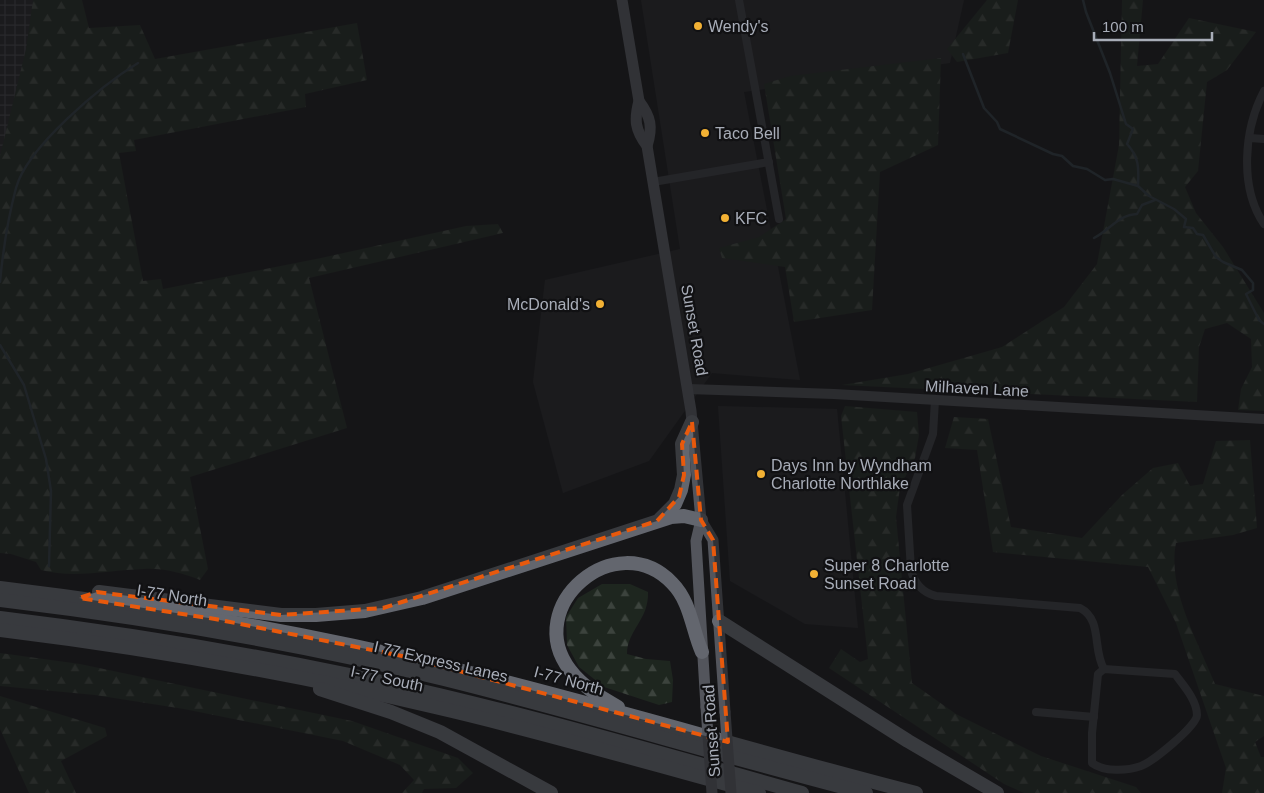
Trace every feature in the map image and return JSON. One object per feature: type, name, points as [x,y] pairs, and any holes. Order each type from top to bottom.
[{"type":"highway","points":[[657,521],[679,497],[684,475],[682,444],[692,422]]},
{"type":"highway","points":[[79,598],[97,592],[281,615],[316,615],[366,611],[422,598],[657,521],[680,516],[702,520]]},
{"type":"highway","points":[[633,716],[579,681],[569,669],[559,649],[557,628],[561,609],[567,596],[581,580],[599,568],[621,563],[645,566],[660,574],[672,584],[682,597],[702,652]]},
{"type":"highway","name":"I-77 North","points":[[0,588],[214,619],[350,645],[446,667],[916,793]]},
{"type":"highway","name":"I 77 Express Lanes","points":[[0,600],[213,631],[382,664],[543,704],[866,793]]},
{"type":"highway","name":"I 77 Express Lanes","points":[[0,618],[210,648],[387,683],[531,718],[802,793]]},
{"type":"highway","points":[[719,621],[908,741],[997,793]]},
{"type":"highway","name":"I-77 South","points":[[0,630],[112,645],[255,669],[483,718],[759,793]]},
{"type":"highway","points":[[255,669],[415,721],[464,744],[552,793]]},
{"type":"main road","name":"Sunset Road","points":[[622,0],[639,102],[649,114],[651,123],[652,131],[647,146],[692,422],[702,520],[696,541],[712,793]]},
{"type":"main road","name":"Sunset Road","points":[[702,520],[713,540],[731,793]]},
{"type":"street","points":[[740,0],[779,219]]},
{"type":"street","points":[[1264,90],[1253,116],[1248,179],[1253,204],[1264,224]]},
{"type":"street","points":[[1250,138],[1264,139]]},
{"type":"street","points":[[653,182],[769,162]]},
{"type":"street","name":"Milhaven Lane","points":[[688,389],[935,400],[1264,419]]},
{"type":"street","points":[[935,400],[932,434],[907,505],[911,570],[914,579],[922,589],[936,596],[1080,608],[1089,614],[1093,620],[1096,652],[1104,668]]},
{"type":"street","points":[[1104,668],[1175,674],[1190,695],[1197,714],[1195,722],[1171,745],[1142,766],[1126,770],[1098,768],[1092,763],[1094,717],[1098,674],[1104,668]]},
{"type":"street","points":[[1036,712],[1094,717]]},
{"type":"highlighted area","points":[[692,422],[701,520],[713,540],[728,742],[402,656],[215,619],[79,598],[97,592],[281,615],[383,608],[657,521],[679,497],[684,475],[682,444]]},
{"type":"shaded area","points":[[0,0],[39,0],[0,174]]},
{"type":"shaded area","points":[[641,0],[964,0],[950,63],[744,92],[800,380],[712,373],[649,461],[563,493],[533,382],[545,280],[680,249]]},
{"type":"shaded area","points":[[718,406],[837,409],[858,628],[805,624],[730,581]]},
{"type":"green space","points":[[33,0],[82,0],[89,28],[140,25],[155,59],[357,23],[367,80],[305,94],[306,107],[134,140],[136,151],[119,153],[143,281],[161,279],[163,289],[321,258],[466,226],[498,224],[503,233],[309,278],[347,428],[190,477],[208,569],[200,580],[172,571],[158,569],[79,574],[53,573],[41,570],[36,562],[11,554],[0,553],[0,156],[26,49]]},
{"type":"green space","points":[[987,0],[1018,0],[1008,53],[957,62],[947,49]]},
{"type":"green space","points":[[1122,0],[1143,0],[1137,66],[1158,64],[1189,18],[1256,32],[1227,70],[1207,82],[1198,171],[1185,187],[1196,213],[1223,247],[1264,313],[1264,411],[1238,410],[1241,389],[1252,367],[1251,339],[1227,323],[1205,329],[1199,347],[1197,402],[842,385],[908,374],[1002,347],[1064,307],[1097,264],[1119,145]]},
{"type":"green space","points":[[941,58],[938,145],[880,172],[872,310],[794,322],[785,267],[722,258],[719,248],[759,237],[786,219],[764,84],[790,76]]},
{"type":"green space","points":[[845,406],[917,412],[919,435],[915,458],[900,487],[896,517],[912,683],[956,714],[1041,756],[1136,787],[1141,793],[1024,793],[1004,784],[829,668],[841,649],[860,662],[868,659],[841,416]]},
{"type":"green space","points":[[954,417],[988,419],[1011,527],[1082,538],[1122,495],[1153,468],[1178,463],[1190,486],[1203,484],[1216,441],[1250,440],[1257,528],[1233,535],[1176,543],[1174,561],[1180,596],[1186,615],[1215,684],[1264,696],[1264,736],[1255,742],[1261,757],[1264,757],[1264,793],[1222,793],[1226,768],[1176,623],[1148,567],[993,552],[977,450],[945,448]]},
{"type":"green space","points":[[602,584],[630,584],[648,592],[645,610],[630,638],[627,654],[646,659],[670,661],[673,680],[672,702],[659,705],[604,687],[579,667],[567,645],[566,617],[578,598]]},
{"type":"green space","points":[[0,653],[80,664],[352,721],[458,758],[473,773],[456,788],[424,789],[422,793],[402,793],[414,780],[400,765],[343,741],[184,709],[95,695],[0,686]]},
{"type":"green space","points":[[0,696],[105,728],[107,736],[61,761],[76,793],[29,793],[0,729]]},
{"type":"waterway","points":[[1083,0],[1110,73],[1126,124],[1133,129],[1127,144],[1134,154],[1137,163],[1138,185]]},
{"type":"waterway","points":[[963,54],[984,108],[997,122],[1000,129],[1053,154],[1062,156],[1073,166],[1087,169],[1105,180],[1113,179],[1138,186],[1149,196],[1174,209],[1186,219],[1184,227],[1193,228],[1197,234],[1203,235],[1216,257],[1242,270],[1253,283],[1253,290],[1246,294],[1259,320],[1264,324]]},
{"type":"waterway","points":[[0,282],[4,246],[11,211],[16,188],[23,172],[35,154],[68,118],[105,86],[138,63]]},
{"type":"waterway","points":[[1094,238],[1125,217],[1137,214],[1142,205],[1155,200]]},
{"type":"waterway","points":[[0,345],[24,385],[46,459],[51,491],[49,566]]},
{"type":"place","name":"Wendy's","points":[[698,26]]},
{"type":"place","name":"Taco Bell","points":[[705,133]]},
{"type":"place","name":"KFC","points":[[725,218]]},
{"type":"place","name":"McDonald's","points":[[600,304]]},
{"type":"place","name":"Days Inn by Wyndham Charlotte Northlake","points":[[761,474]]},
{"type":"place","name":"Super 8 Charlotte Sunset Road","points":[[814,574]]}]
